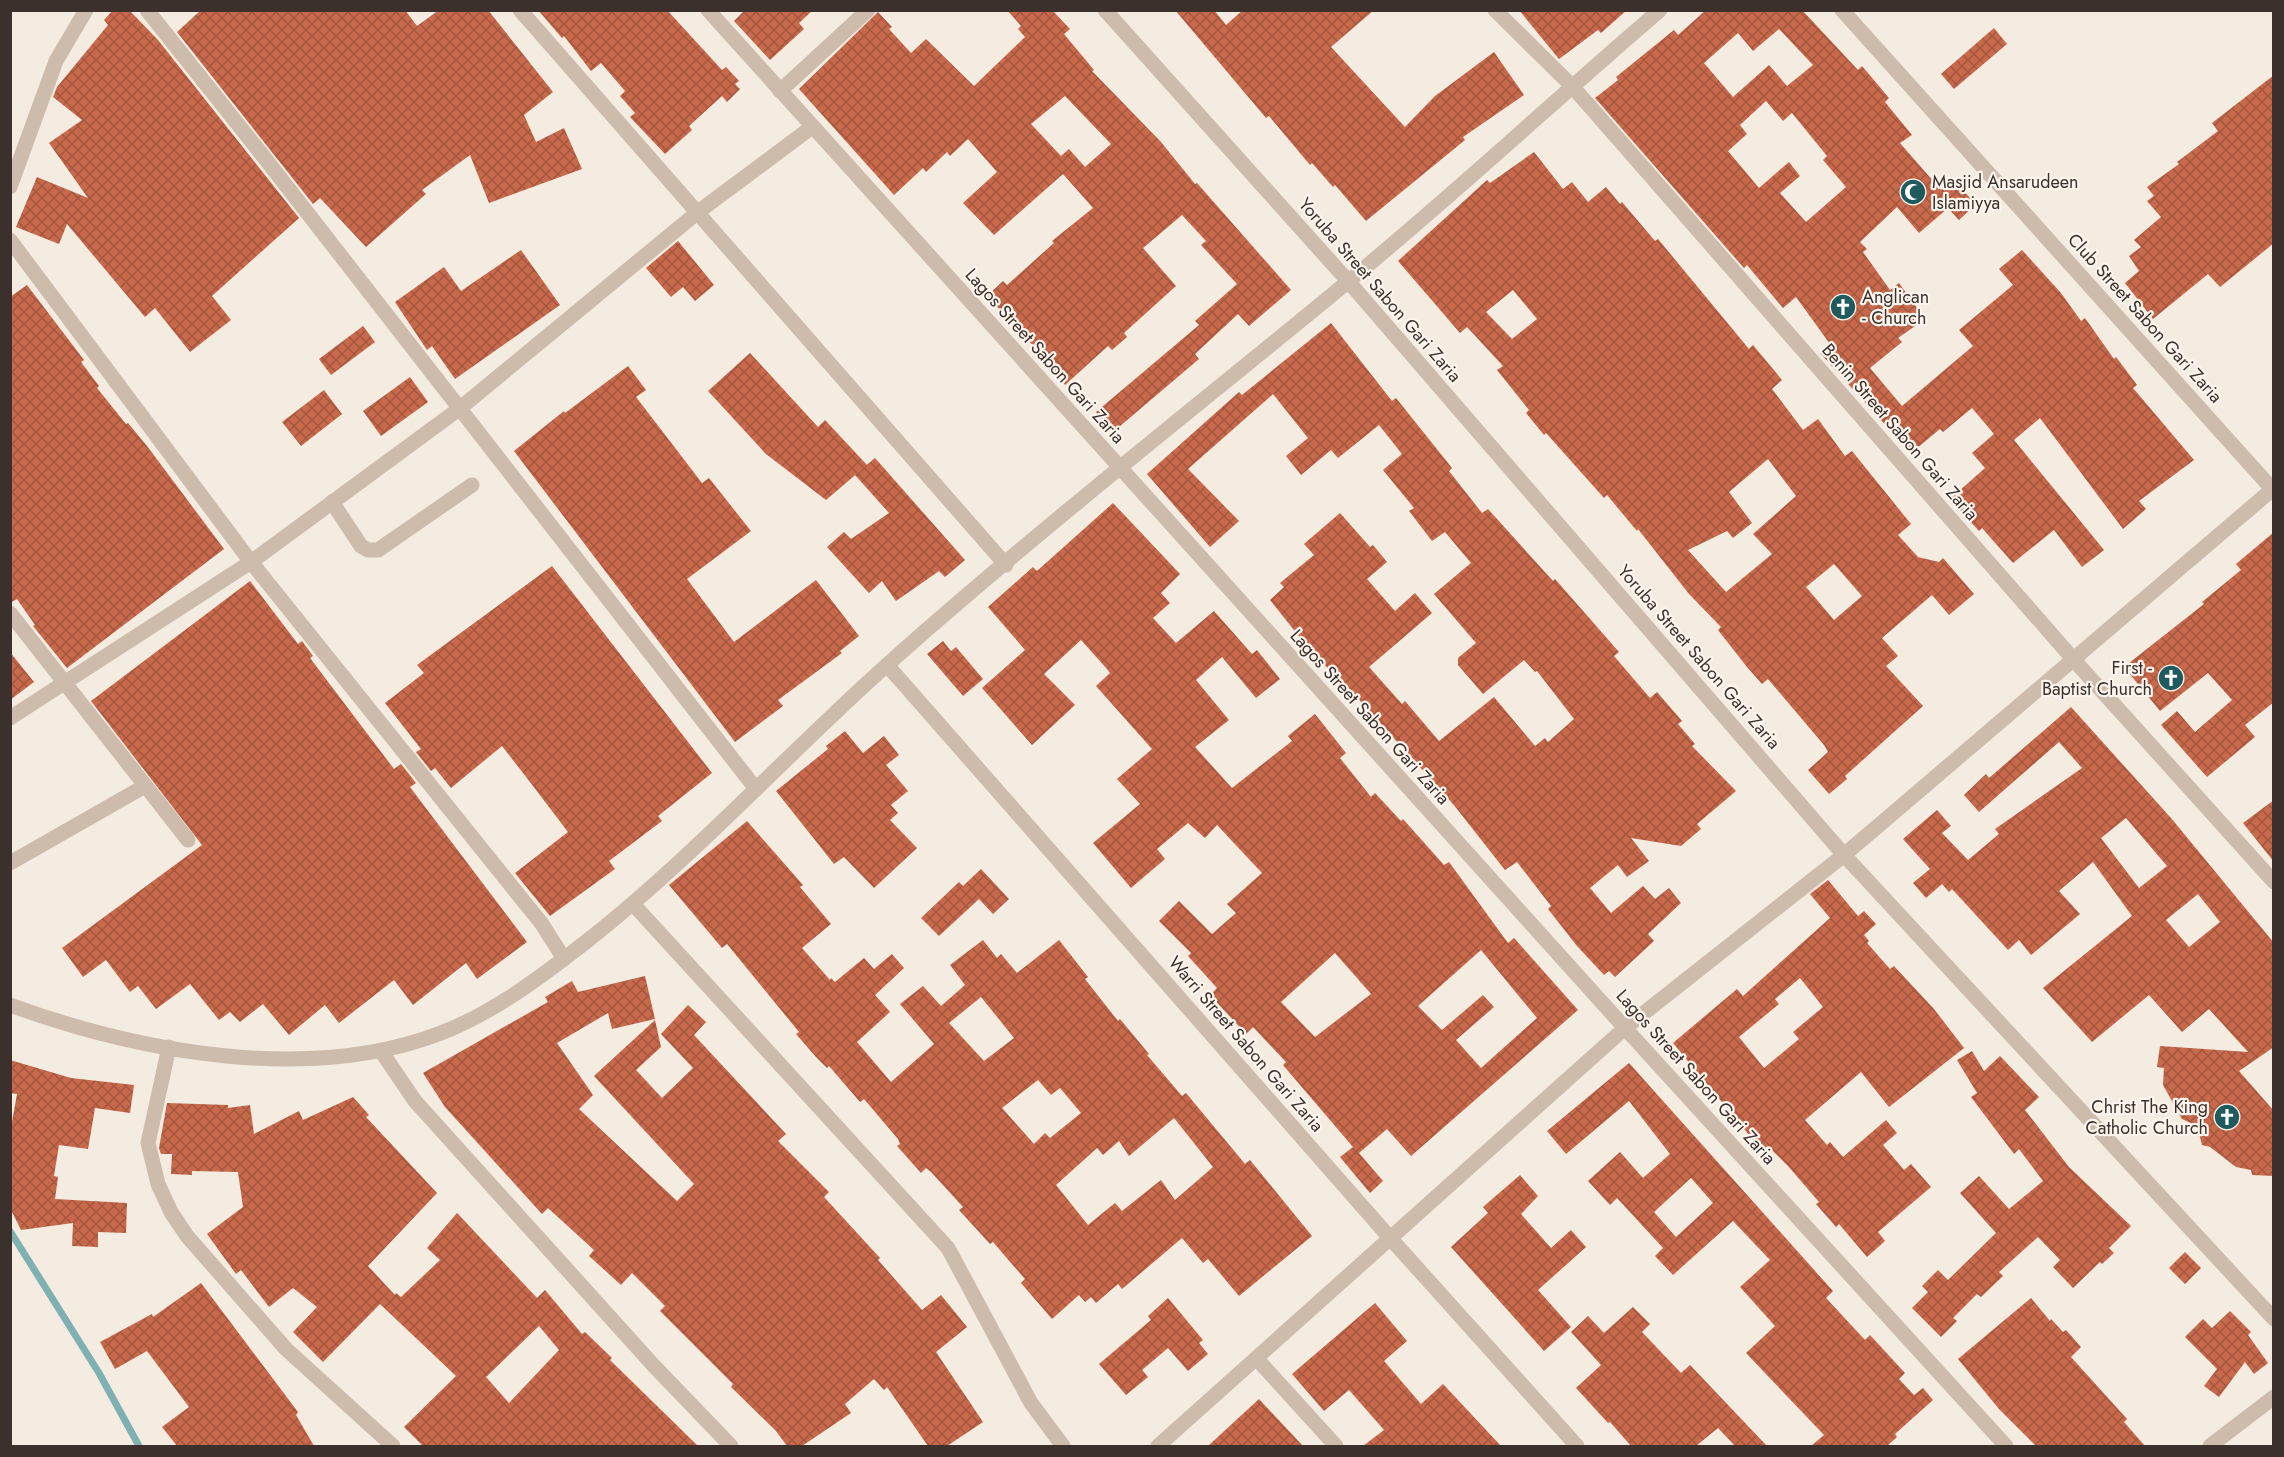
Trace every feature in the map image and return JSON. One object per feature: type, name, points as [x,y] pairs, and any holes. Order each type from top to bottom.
[{"type":"street","points":[[10,187],[56,61],[86,10]]},
{"type":"street","points":[[147,10],[261,152],[756,789]]},
{"type":"street","points":[[520,10],[1006,565]]},
{"type":"street","name":"Lagos Street Sabon Gari Zaria","points":[[708,10],[1625,1028],[2006,1446]]},
{"type":"street","points":[[780,91],[867,10]]},
{"type":"street","name":"Yoruba Street Sabon Gari Zaria","points":[[1105,10],[1348,282],[1844,855],[2274,1319]]},
{"type":"street","name":"Benin Street Sabon Gari Zaria","points":[[1495,10],[1572,86],[2074,660],[2274,882]]},
{"type":"street","points":[[10,1005],[136,1041],[208,1054],[300,1059],[381,1051],[443,1032],[528,987],[633,904],[887,664],[1119,468],[1348,282],[1660,10]]},
{"type":"street","name":"Club Street Sabon Gari Zaria","points":[[1842,10],[2273,490]]},
{"type":"street","points":[[10,718],[251,562],[459,409],[698,212],[813,127]]},
{"type":"street","points":[[10,240],[251,562],[542,924],[564,959]]},
{"type":"street","points":[[332,502],[361,546],[368,550],[378,550],[472,485]]},
{"type":"street","points":[[1158,1446],[1625,1028],[1844,855],[2273,490]]},
{"type":"street","points":[[10,613],[188,840]]},
{"type":"street","name":"Warri Street Sabon Gari Zaria","points":[[887,664],[1391,1239],[1577,1446]]},
{"type":"street","points":[[10,863],[145,786]]},
{"type":"street","points":[[633,904],[948,1248],[1031,1403],[1064,1446]]},
{"type":"street","points":[[169,1047],[148,1143],[158,1184],[171,1212],[187,1236],[286,1349],[393,1446]]},
{"type":"street","points":[[381,1051],[415,1101],[654,1366],[731,1446]]},
{"type":"street","points":[[1257,1359],[1336,1446]]},
{"type":"street","points":[[2210,1446],[2274,1398]]},
{"type":"building","points":[[113,10],[129,10],[158,40],[299,218],[212,296],[231,320],[190,352],[155,308],[145,317],[67,224],[59,244],[16,227],[37,177],[88,198],[49,143],[82,120],[53,97],[57,87],[108,25],[104,20]]},
{"type":"building","points":[[201,10],[405,10],[417,26],[439,10],[488,10],[553,92],[524,115],[536,142],[564,128],[582,169],[489,203],[470,155],[422,190],[426,194],[366,247],[320,198],[313,204],[177,32]]},
{"type":"building","points":[[538,10],[667,10],[722,70],[726,67],[739,81],[735,84],[740,89],[727,102],[722,96],[689,126],[692,130],[665,154],[630,117],[635,113],[620,96],[625,91],[601,63],[591,71],[564,36],[562,38]]},
{"type":"building","points":[[745,10],[813,10],[799,23],[804,29],[770,60],[734,21]]},
{"type":"building","points":[[1007,10],[1052,10],[1070,29],[1064,34],[1094,70],[1092,71],[1161,142],[1195,184],[1197,183],[1291,290],[1249,326],[1238,314],[1195,354],[1199,359],[1113,432],[1096,412],[1199,325],[1195,321],[1237,284],[1201,245],[1206,241],[1182,215],[1143,248],[1176,286],[1124,333],[1127,337],[1112,350],[1108,346],[1065,385],[1052,370],[1054,368],[987,296],[1003,281],[1007,285],[1054,243],[1052,241],[1093,208],[1063,174],[994,235],[963,203],[997,172],[968,139],[950,156],[947,152],[926,172],[923,168],[894,195],[799,89],[878,12],[892,27],[889,29],[911,53],[926,39],[974,86],[1025,37],[1018,29],[1021,26]],"holes":[[[1065,96],[1111,144],[1085,167],[1069,149],[1061,156],[1031,124]]]},
{"type":"building","points":[[1175,10],[1214,10],[1226,25],[1243,10],[1374,10],[1331,47],[1405,127],[1435,96],[1494,52],[1524,95],[1463,137],[1465,140],[1366,221],[1335,185],[1333,187],[1312,163],[1310,165],[1269,116],[1266,118]]},
{"type":"building","points":[[1519,10],[1627,10],[1601,33],[1598,30],[1559,59]]},
{"type":"building","points":[[1706,10],[1802,10],[1858,70],[1862,66],[1889,98],[1885,102],[1912,135],[1900,143],[1941,190],[1952,179],[1976,204],[1959,220],[1948,208],[1919,233],[1897,207],[1860,242],[1867,249],[1863,252],[1890,290],[1899,283],[1925,319],[1898,338],[1902,342],[1870,368],[1902,406],[1973,346],[1959,330],[2013,285],[1999,269],[2022,250],[2061,293],[2081,321],[2085,318],[2114,359],[2116,357],[2137,385],[2133,388],[2194,460],[2139,501],[2146,509],[2123,529],[2040,418],[2014,440],[2104,550],[2082,567],[2054,530],[2013,563],[1982,528],[1979,531],[1950,499],[1985,468],[1972,453],[1994,434],[1972,408],[1943,432],[1940,429],[1911,453],[1820,353],[1830,344],[1796,297],[1783,308],[1747,265],[1744,268],[1595,98],[1618,80],[1616,77],[1674,30],[1678,35]],"holes":[[[1779,29],[1813,65],[1787,86],[1769,65],[1733,97],[1704,63],[1738,33],[1753,51]],[[1766,101],[1783,121],[1792,113],[1827,156],[1823,160],[1846,187],[1806,222],[1780,193],[1800,176],[1789,162],[1759,188],[1728,151],[1747,134],[1740,125]]]},
{"type":"building","points":[[1994,28],[2007,44],[1954,89],[1941,74]]},
{"type":"building","points":[[2274,75],[2274,243],[2220,287],[2208,274],[2153,319],[2125,283],[2139,271],[2129,256],[2141,247],[2134,240],[2161,217],[2147,201],[2154,196],[2147,187],[2218,131],[2212,123]]},
{"type":"building","points":[[1534,152],[1563,189],[1572,182],[1588,202],[1606,187],[1655,241],[1658,239],[1749,349],[1753,345],[1782,380],[1772,389],[1803,430],[1818,419],[1845,456],[1852,451],[1911,524],[1898,535],[1918,557],[1939,562],[1943,558],[1974,594],[1949,615],[1932,595],[1882,638],[1898,656],[1886,666],[1923,706],[1845,776],[1847,779],[1829,794],[1808,770],[1828,752],[1824,745],[1768,679],[1762,684],[1747,667],[1718,630],[1721,627],[1689,594],[1638,529],[1637,531],[1607,495],[1604,498],[1546,433],[1544,435],[1526,413],[1529,410],[1497,370],[1503,366],[1467,327],[1460,333],[1398,261],[1487,180],[1490,183]],"holes":[[[1513,290],[1537,319],[1512,339],[1486,312]],[[1768,459],[1796,496],[1753,534],[1772,554],[1726,592],[1688,550],[1727,531],[1733,538],[1752,523],[1729,492]],[[1834,564],[1862,596],[1834,620],[1806,587]]]},
{"type":"building","points":[[678,241],[714,285],[695,301],[683,287],[671,297],[646,268]]},
{"type":"building","points":[[521,250],[560,305],[455,379],[432,346],[427,350],[395,302],[444,267],[461,291]]},
{"type":"building","points":[[27,285],[84,360],[81,362],[99,386],[97,388],[147,446],[224,549],[67,668],[33,626],[35,625],[17,599],[10,603],[10,297]]},
{"type":"building","points":[[1331,323],[1392,401],[1396,398],[1452,468],[1449,471],[1482,513],[1488,509],[1553,581],[1555,579],[1619,652],[1614,656],[1650,698],[1657,692],[1682,721],[1678,724],[1695,744],[1692,746],[1736,791],[1697,824],[1701,829],[1681,846],[1631,838],[1649,861],[1627,877],[1618,865],[1590,888],[1611,913],[1643,886],[1655,899],[1669,888],[1681,903],[1648,934],[1654,941],[1615,977],[1609,971],[1604,975],[1577,946],[1548,909],[1551,906],[1517,862],[1505,870],[1453,804],[1346,685],[1313,654],[1270,600],[1284,587],[1280,583],[1314,555],[1304,544],[1340,513],[1370,547],[1373,545],[1387,562],[1367,579],[1395,611],[1415,593],[1432,613],[1369,667],[1402,704],[1405,701],[1439,741],[1494,697],[1535,746],[1545,738],[1548,742],[1574,719],[1537,671],[1535,672],[1524,660],[1483,694],[1458,665],[1458,658],[1476,643],[1434,594],[1471,563],[1445,532],[1432,541],[1409,511],[1414,508],[1383,470],[1402,454],[1379,425],[1338,458],[1331,450],[1301,475],[1286,456],[1308,438],[1273,394],[1188,469],[1239,521],[1210,547],[1147,474],[1239,392],[1242,395]]},
{"type":"building","points":[[363,326],[375,342],[331,375],[319,359]]},
{"type":"building","points":[[750,353],[818,427],[825,420],[867,465],[826,500],[766,454],[708,391]]},
{"type":"building","points":[[628,366],[646,390],[636,397],[702,483],[709,478],[751,531],[687,579],[734,642],[816,580],[859,636],[840,651],[842,653],[778,700],[783,706],[735,742],[514,451],[564,411],[565,413]]},
{"type":"building","points":[[410,377],[428,402],[381,436],[363,411]]},
{"type":"building","points":[[324,390],[342,414],[301,446],[282,422]]},
{"type":"building","points":[[875,458],[965,560],[945,577],[939,571],[896,601],[882,581],[869,593],[827,547],[844,532],[851,539],[889,513],[855,475]]},
{"type":"building","points":[[1113,503],[1180,574],[1161,593],[1170,603],[1153,618],[1176,643],[1214,611],[1252,654],[1257,650],[1280,679],[1256,698],[1222,657],[1196,680],[1229,720],[1195,747],[1232,788],[1292,741],[1288,736],[1315,714],[1346,753],[1340,758],[1371,797],[1375,793],[1401,821],[1403,819],[1444,865],[1449,862],[1508,943],[1514,938],[1578,1010],[1411,1156],[1387,1129],[1359,1153],[1383,1181],[1370,1193],[1340,1157],[1353,1147],[1283,1065],[1286,1062],[1253,1027],[1246,1034],[1210,995],[1217,988],[1188,956],[1191,953],[1159,921],[1179,901],[1212,934],[1236,913],[1227,904],[1262,873],[1217,825],[1205,838],[1188,823],[1157,849],[1165,859],[1131,888],[1093,843],[1140,804],[1117,779],[1152,749],[1096,686],[1110,673],[1107,669],[1081,640],[1044,674],[1075,705],[1032,745],[982,688],[1025,650],[988,607],[1033,567],[1037,571]],"holes":[[[1481,950],[1537,1018],[1481,1068],[1456,1040],[1494,1007],[1483,995],[1442,1030],[1418,1006]],[[1335,953],[1371,994],[1315,1037],[1281,1002]]]},
{"type":"building","points":[[2274,532],[2274,702],[2245,725],[2255,737],[2207,777],[2161,725],[2177,711],[2195,732],[2232,700],[2208,673],[2160,711],[2124,667],[2204,604],[2202,602],[2241,570],[2236,564]]},
{"type":"building","points":[[552,566],[712,773],[658,816],[662,821],[609,861],[615,869],[550,916],[515,873],[568,832],[530,782],[502,746],[451,788],[435,768],[431,771],[416,752],[421,749],[385,703],[424,673],[417,665]]},
{"type":"building","points":[[250,581],[298,644],[302,641],[313,656],[310,658],[394,769],[401,764],[416,783],[410,787],[527,942],[477,979],[466,963],[413,1005],[394,980],[339,1023],[325,1005],[289,1035],[263,1004],[240,1022],[230,1012],[219,1020],[190,984],[156,1009],[138,986],[130,992],[106,960],[83,977],[62,948],[202,845],[91,701]]},
{"type":"building","points":[[943,641],[951,651],[956,647],[983,679],[963,696],[927,654]]},
{"type":"building","points":[[10,652],[34,682],[10,700]]},
{"type":"building","points":[[2071,707],[2171,818],[2274,943],[2274,1047],[2239,1071],[2274,1111],[2274,1176],[2252,1175],[2251,1170],[2236,1167],[2210,1147],[2202,1145],[2197,1126],[2182,1119],[2163,1085],[2164,1068],[2157,1067],[2160,1046],[2248,1052],[2209,1009],[2182,1032],[2149,995],[2092,1042],[2043,988],[2132,916],[2093,862],[2059,891],[2080,914],[2031,955],[2019,940],[2008,950],[1952,889],[1949,892],[1942,884],[1926,898],[1913,883],[1930,869],[1903,839],[1937,810],[1951,826],[1942,833],[1968,860],[1999,834],[1995,829],[2082,768],[2059,742],[1979,812],[1964,795],[1986,774],[1989,778]],"holes":[[[2126,818],[2167,866],[2139,888],[2101,838]],[[2198,894],[2220,922],[2189,947],[2166,920]]]},
{"type":"building","points":[[845,731],[863,753],[884,736],[899,755],[886,765],[908,791],[891,805],[898,813],[890,820],[917,848],[874,888],[844,857],[834,864],[776,791],[828,749],[826,746]]},
{"type":"building","points":[[2274,800],[2274,862],[2243,823]]},
{"type":"building","points":[[747,821],[803,885],[800,887],[831,924],[802,948],[830,980],[831,978],[835,982],[864,958],[874,969],[892,954],[904,968],[875,995],[890,1012],[857,1042],[891,1082],[934,1044],[900,1004],[923,986],[941,1006],[965,985],[950,965],[983,940],[997,958],[1001,954],[1017,973],[1059,940],[1088,977],[1085,979],[1118,1021],[1120,1019],[1182,1096],[1186,1093],[1245,1164],[1250,1160],[1312,1236],[1239,1296],[1208,1259],[1203,1263],[1182,1238],[1122,1289],[1118,1284],[1096,1303],[1091,1297],[1085,1302],[1079,1295],[1052,1319],[1021,1283],[1025,1279],[993,1242],[990,1244],[959,1210],[963,1207],[931,1172],[926,1168],[921,1173],[897,1146],[900,1144],[898,1139],[864,1099],[860,1102],[829,1066],[827,1068],[816,1057],[796,1034],[799,1032],[727,944],[722,948],[669,885]],"holes":[[[981,997],[1014,1038],[984,1061],[949,1023]],[[1038,1080],[1051,1095],[1060,1088],[1081,1113],[1050,1138],[1045,1133],[1034,1144],[1002,1108]],[[1174,1118],[1213,1167],[1175,1200],[1161,1180],[1122,1211],[1115,1203],[1088,1225],[1056,1185],[1097,1148],[1103,1155],[1119,1141],[1129,1156]]]},
{"type":"building","points":[[981,869],[1009,899],[993,914],[979,899],[939,936],[921,918],[959,882],[963,886]]},
{"type":"building","points":[[1828,880],[1858,916],[1864,911],[1876,924],[1864,935],[1869,941],[1867,943],[1890,969],[1894,966],[1934,1009],[1964,1048],[1889,1107],[1861,1072],[1805,1120],[1827,1145],[1830,1142],[1843,1157],[1886,1120],[1897,1133],[1883,1145],[1904,1170],[1911,1164],[1931,1187],[1878,1232],[1885,1241],[1867,1257],[1839,1224],[1836,1227],[1816,1204],[1819,1202],[1788,1166],[1768,1146],[1763,1150],[1759,1147],[1673,1043],[1737,989],[1743,996],[1830,918],[1810,894]],"holes":[[[1800,978],[1823,1007],[1793,1032],[1799,1039],[1764,1068],[1739,1037],[1779,1004],[1775,999]]]},
{"type":"building","points":[[645,976],[655,1019],[612,1029],[608,1013],[557,1043],[593,1095],[579,1109],[677,1201],[694,1184],[594,1076],[655,1020],[661,1047],[636,1070],[662,1098],[693,1068],[661,1034],[688,1005],[706,1022],[694,1035],[786,1134],[778,1141],[829,1192],[824,1197],[880,1258],[878,1260],[922,1310],[941,1295],[967,1327],[936,1352],[983,1422],[947,1446],[928,1446],[887,1387],[884,1390],[874,1379],[845,1404],[851,1413],[802,1446],[787,1446],[776,1431],[731,1387],[733,1384],[660,1311],[665,1306],[632,1273],[621,1285],[589,1256],[594,1250],[548,1208],[542,1214],[445,1107],[423,1073],[548,1002],[545,997],[572,981],[578,992]]},
{"type":"building","points":[[1972,1051],[1984,1071],[2000,1056],[2039,1097],[2025,1110],[2069,1167],[2131,1226],[2109,1248],[2114,1253],[2102,1264],[2100,1262],[2073,1288],[2053,1267],[2060,1260],[2038,1237],[1999,1272],[2003,1276],[1981,1297],[1977,1294],[1953,1318],[1957,1321],[1941,1337],[1912,1308],[1928,1292],[1922,1286],[1938,1270],[1948,1280],[1996,1233],[1960,1193],[1979,1176],[2009,1209],[2043,1181],[2019,1149],[2014,1154],[1971,1097],[1977,1093],[1957,1060]]},
{"type":"building","points":[[10,1060],[71,1078],[134,1085],[130,1113],[95,1108],[88,1149],[59,1145],[54,1176],[58,1177],[55,1199],[127,1203],[126,1233],[98,1232],[98,1247],[72,1246],[73,1223],[21,1230],[10,1208],[10,1133],[17,1094],[10,1093]]},
{"type":"building","points":[[1629,1063],[1833,1291],[1826,1298],[1865,1340],[1870,1335],[1905,1373],[1899,1379],[1914,1395],[1923,1388],[1933,1400],[1895,1434],[1897,1437],[1887,1446],[1811,1446],[1824,1435],[1746,1353],[1775,1326],[1740,1287],[1770,1260],[1733,1221],[1673,1275],[1655,1256],[1663,1248],[1617,1198],[1610,1205],[1588,1181],[1620,1152],[1643,1178],[1670,1154],[1629,1101],[1566,1154],[1547,1131]],"holes":[[[1691,1178],[1713,1203],[1676,1237],[1654,1212]]]},
{"type":"building","points":[[353,1097],[369,1115],[366,1117],[437,1193],[368,1266],[395,1295],[396,1293],[401,1297],[440,1260],[427,1248],[457,1213],[537,1298],[545,1290],[582,1334],[585,1332],[612,1358],[610,1360],[698,1446],[423,1446],[404,1427],[456,1376],[380,1304],[323,1362],[293,1332],[317,1307],[293,1288],[269,1307],[241,1270],[236,1274],[207,1234],[243,1207],[238,1172],[192,1171],[192,1175],[171,1174],[172,1154],[161,1154],[159,1148],[167,1103],[228,1105],[228,1108],[250,1105],[254,1134],[299,1111],[303,1120]],"holes":[[[539,1326],[559,1350],[509,1403],[486,1377]]]},
{"type":"building","points":[[1520,1175],[1538,1196],[1521,1214],[1551,1248],[1571,1230],[1586,1247],[1538,1290],[1571,1327],[1544,1351],[1451,1247],[1488,1213],[1483,1207]]},
{"type":"building","points":[[2185,1252],[2201,1268],[2185,1284],[2169,1268]]},
{"type":"building","points":[[201,1283],[298,1412],[296,1415],[314,1446],[177,1446],[162,1427],[189,1407],[147,1351],[115,1369],[100,1342],[152,1314],[153,1317]]},
{"type":"building","points":[[1168,1298],[1203,1340],[1199,1343],[1208,1354],[1188,1371],[1168,1348],[1142,1370],[1148,1377],[1126,1395],[1099,1364],[1151,1320],[1148,1316]]},
{"type":"building","points":[[2031,1298],[2050,1321],[2051,1319],[2063,1332],[2066,1330],[2081,1347],[2071,1357],[2127,1419],[2124,1422],[2145,1446],[2036,1446],[1999,1409],[1958,1359]]},
{"type":"building","points":[[1375,1303],[1407,1341],[1384,1361],[1421,1404],[1443,1384],[1501,1446],[1363,1446],[1384,1430],[1349,1390],[1324,1411],[1292,1374]]},
{"type":"building","points":[[1633,1307],[1650,1324],[1642,1332],[1681,1373],[1690,1365],[1767,1446],[1735,1446],[1718,1428],[1696,1446],[1631,1446],[1610,1422],[1608,1423],[1576,1388],[1601,1365],[1571,1332],[1588,1316],[1604,1333]]},
{"type":"building","points":[[2230,1311],[2251,1332],[2248,1335],[2268,1363],[2254,1374],[2245,1362],[2219,1397],[2204,1386],[2217,1369],[2185,1337],[2203,1319],[2212,1328]]},
{"type":"building","points":[[1259,1399],[1303,1446],[1208,1446]]},
{"type":"waterway","points":[[10,1231],[99,1373],[139,1446]]},
{"type":"place","name":"Masjid Ansarudeen Islamiyya","points":[[1913,192]]},
{"type":"place","name":"Anglican - Church","points":[[1843,307]]},
{"type":"place","name":"First - Baptist Church","points":[[2171,678]]},
{"type":"place","name":"Christ The King Catholic Church","points":[[2227,1117]]}]
